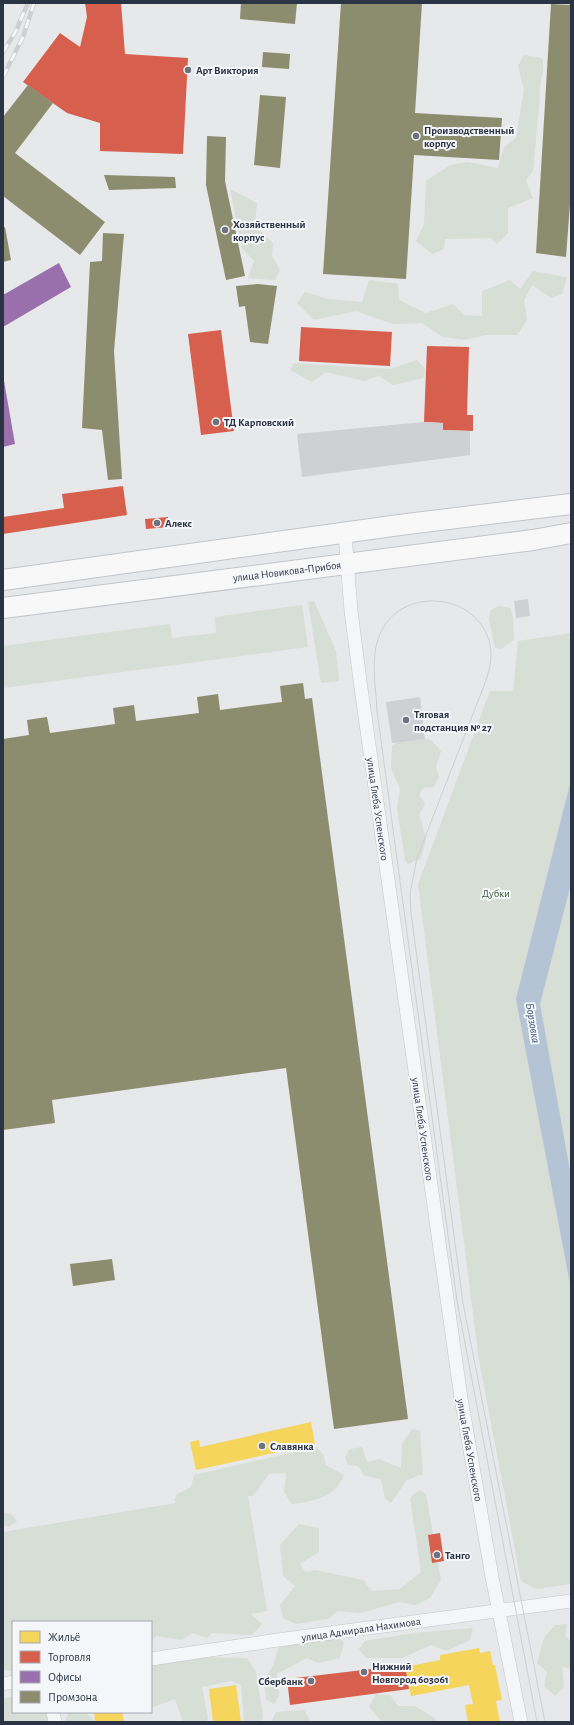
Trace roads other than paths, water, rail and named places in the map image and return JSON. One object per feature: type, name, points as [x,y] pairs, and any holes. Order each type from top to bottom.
[{"type":"main road","points":[[3,580],[345,534],[407,524],[571,504]]},
{"type":"main road","name":"улица Новикова-Прибоя","points":[[3,608],[533,540],[571,533]]},
{"type":"main road","points":[[533,540],[571,540]]},
{"type":"street","name":"улица Глеба Успенского","points":[[345,534],[351,611],[361,688],[461,1398],[499,1610],[521,1722]]},
{"type":"street","name":"улица Адмирала Нахимова","points":[[152,1660],[278,1640],[571,1601]]},
{"type":"water","name":"Борзовка","points":[[571,780],[571,884],[540,1004],[571,1176],[571,1289],[516,999]]},
{"type":"tram line","points":[[537,1722],[457,1301],[377,711],[374,659],[378,639],[382,630],[393,616],[407,606],[424,602],[441,602],[457,606],[472,615],[483,628],[491,650],[490,664],[485,683],[417,858],[410,893],[411,913],[463,1303],[545,1722]]},
{"type":"railway","points":[[3,52],[15,33],[28,3]]},
{"type":"railway","points":[[3,77],[23,37],[34,3]]},
{"type":"place","name":"Арт Виктория","points":[[188,70]]},
{"type":"place","name":"Производственный корпус","points":[[416,136]]},
{"type":"place","name":"Хозяйственный корпус","points":[[225,230]]},
{"type":"place","name":"ТД Карповский","points":[[216,422]]},
{"type":"place","name":"Алекс","points":[[157,523]]},
{"type":"place","name":"Тяговая подстанция № 27","points":[[406,720]]},
{"type":"place","name":"Славянка","points":[[262,1446]]},
{"type":"place","name":"Танго","points":[[437,1555]]},
{"type":"place","name":"Нижний Новгород 603061","points":[[364,1672]]},
{"type":"place","name":"Сбербанк","points":[[311,1681]]},
{"type":"park label","name":"Дубки","points":[[496,893]]}]
